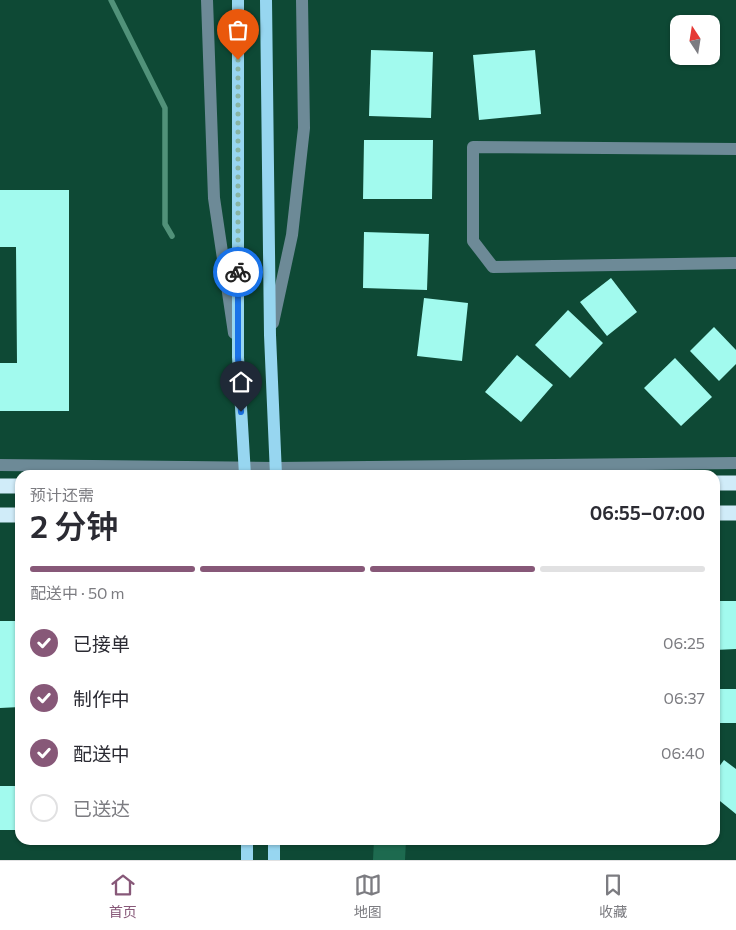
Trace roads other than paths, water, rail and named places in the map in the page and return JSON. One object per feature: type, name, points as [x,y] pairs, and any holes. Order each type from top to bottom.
[{"type":"highway","points":[[720,484],[736,483]]},
{"type":"highway","points":[[0,486],[15,486]]},
{"type":"highway","points":[[720,513],[736,513]]},
{"type":"highway","points":[[0,515],[15,516]]},
{"type":"main road","points":[[238,0],[238,357],[244,470]]},
{"type":"main road","points":[[266,0],[270,335],[276,470]]},
{"type":"main road","points":[[246,845],[247,860]]},
{"type":"main road","points":[[274,845],[274,860]]},
{"type":"street","points":[[207,0],[214,198],[238,357]]},
{"type":"street","points":[[270,335],[292,236],[304,128],[302,0]]},
{"type":"street","points":[[736,149],[473,147],[472,241],[493,267],[736,263]]},
{"type":"street","points":[[378,470],[736,463]]},
{"type":"street","points":[[0,465],[203,470]]},
{"type":"waterway","points":[[111,0],[165,108],[165,224],[172,236]]},
{"type":"waterway","points":[[389,860],[390,845]]}]
